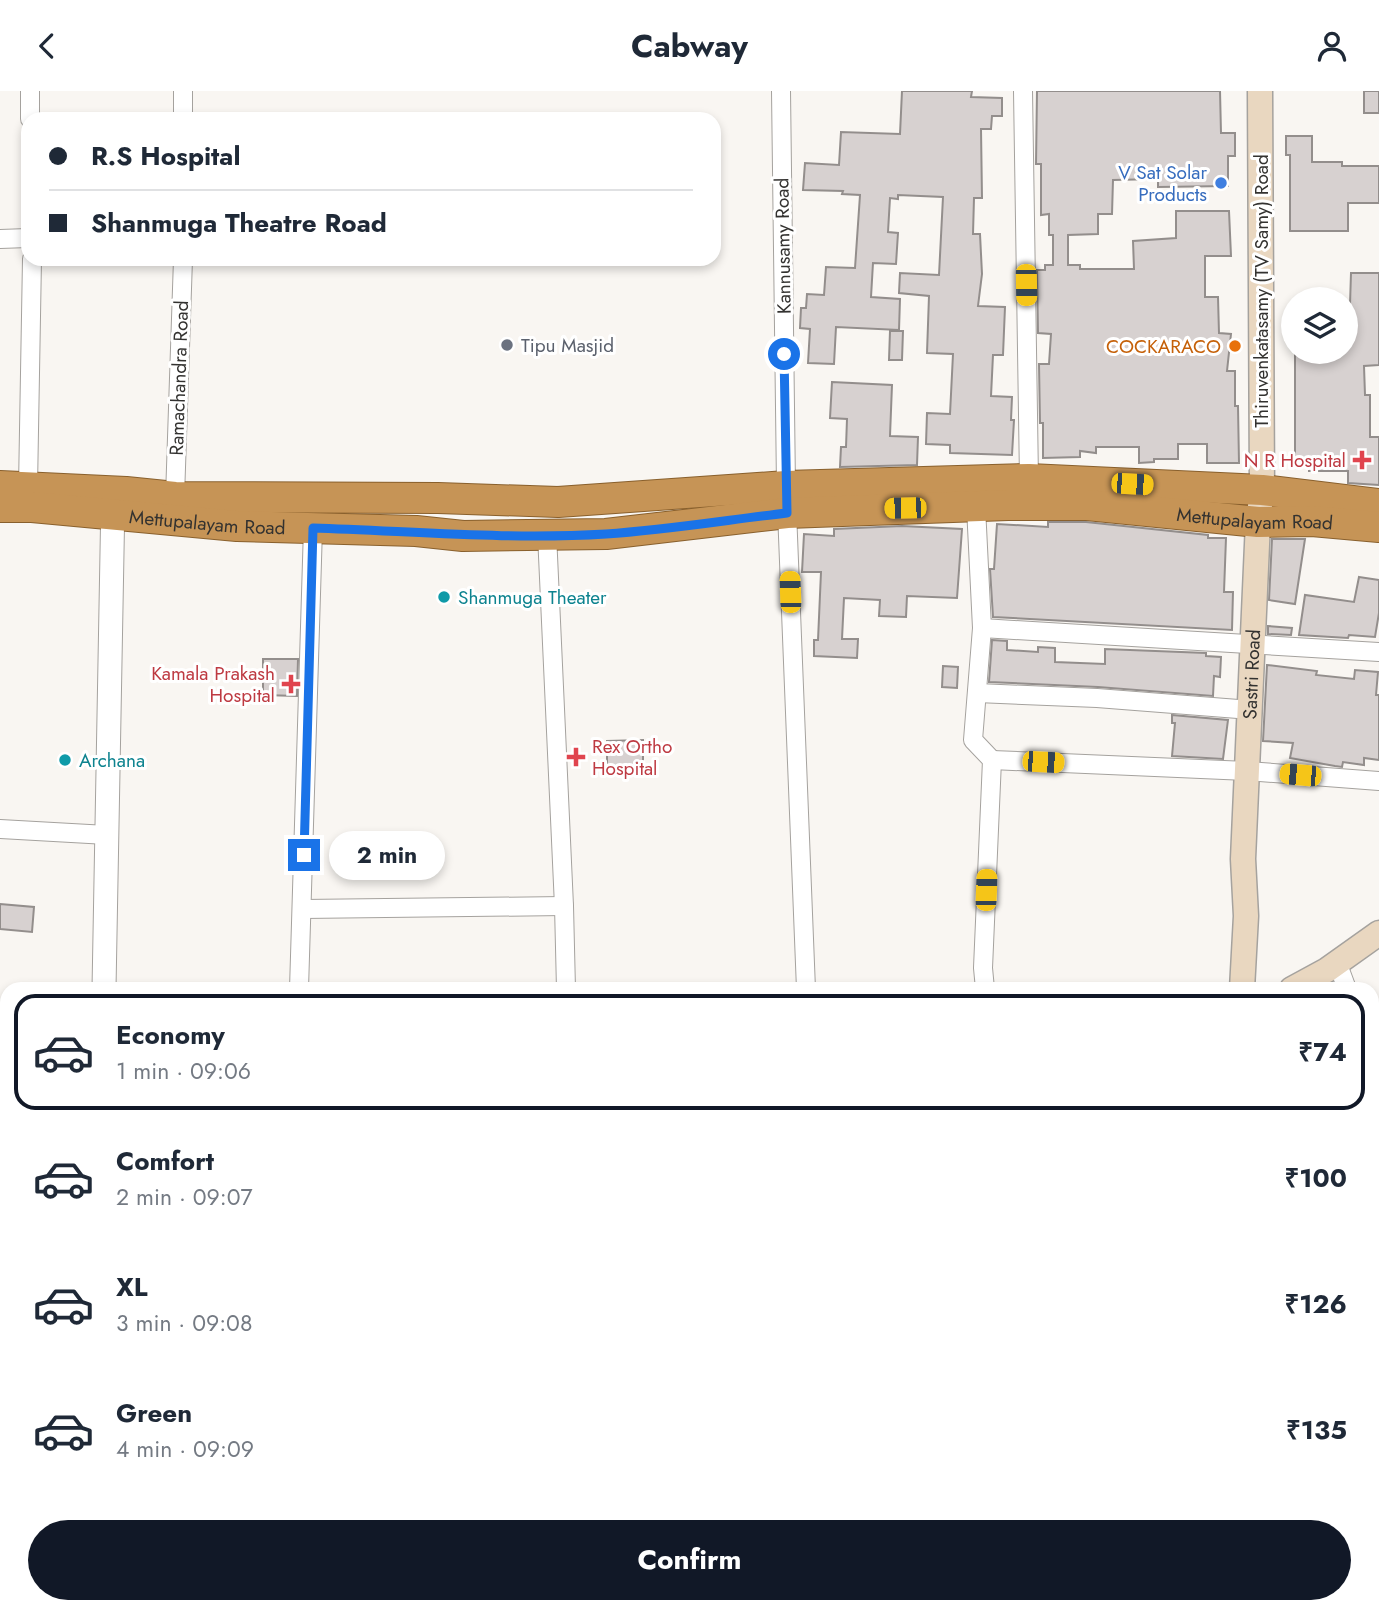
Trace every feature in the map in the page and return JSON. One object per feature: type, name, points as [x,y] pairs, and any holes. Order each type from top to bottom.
[{"type":"highway","name":"Mettupalayam Road","points":[[14,487],[237,526],[415,531],[463,536],[606,534],[787,499],[1029,479],[1262,490],[1379,504]]},
{"type":"highway","name":"Mettupalayam Road","points":[[0,507],[113,503],[175,497],[438,498],[558,502],[787,499],[976,507],[1087,505],[1258,522],[1312,521],[1379,527]]},
{"type":"main road","name":"Thiruvenkatasamy (TV Samy) Road","points":[[1260,91],[1262,490]]},
{"type":"main road","name":"Sastri Road","points":[[1242,982],[1245,916],[1243,859],[1258,522],[1262,490]]},
{"type":"main road","name":"Sastri Road","points":[[1230,982],[1236,892],[1243,859]]},
{"type":"main road","points":[[1307,982],[1326,973],[1379,933]]},
{"type":"street","points":[[30,91],[30,112]]},
{"type":"street","points":[[183,91],[183,112]]},
{"type":"street","name":"Kannusamy Road","points":[[780,91],[787,499],[806,982]]},
{"type":"street","points":[[1023,91],[1029,479]]},
{"type":"street","points":[[0,239],[21,238]]},
{"type":"street","points":[[14,487],[31,266]]},
{"type":"street","name":"Ramachandra Road","points":[[175,497],[183,266]]},
{"type":"street","points":[[104,982],[113,503]]},
{"type":"street","points":[[976,507],[982,628],[973,740],[992,760],[1247,771],[1379,781]]},
{"type":"street","points":[[299,982],[313,528]]},
{"type":"street","points":[[547,534],[566,982]]},
{"type":"street","points":[[982,628],[1379,652]]},
{"type":"street","points":[[976,692],[1251,710]]},
{"type":"street","points":[[984,982],[992,760]]},
{"type":"street","points":[[0,829],[107,835]]},
{"type":"street","points":[[303,909],[564,906]]},
{"type":"building","points":[[902,91],[972,91],[971,97],[1002,98],[1002,116],[992,116],[991,129],[981,129],[982,198],[974,198],[973,234],[980,234],[982,274],[978,306],[1005,307],[1003,355],[993,355],[991,396],[1012,397],[1012,455],[950,453],[950,445],[926,444],[927,413],[950,414],[953,354],[927,353],[929,296],[899,293],[900,273],[939,275],[943,197],[898,195],[898,199],[890,198],[888,232],[898,233],[896,264],[873,263],[871,297],[900,299],[899,330],[836,327],[834,364],[808,363],[810,329],[800,328],[801,308],[806,308],[807,294],[824,295],[826,267],[855,268],[860,195],[842,194],[843,191],[803,190],[805,163],[839,165],[841,132],[900,134]]},
{"type":"building","points":[[1037,91],[1220,91],[1221,133],[1235,133],[1235,156],[1228,156],[1228,186],[1158,187],[1158,179],[1113,180],[1112,214],[1098,214],[1098,234],[1068,235],[1068,265],[1080,265],[1080,269],[1134,269],[1133,241],[1176,238],[1176,211],[1229,211],[1231,256],[1205,256],[1205,297],[1218,297],[1219,333],[1231,334],[1227,371],[1235,371],[1239,463],[1207,463],[1207,444],[1178,444],[1178,459],[1154,459],[1154,462],[1139,463],[1139,447],[1096,447],[1096,453],[1080,451],[1080,457],[1043,458],[1039,364],[1049,364],[1051,334],[1038,333],[1037,270],[1045,270],[1045,265],[1053,265],[1053,235],[1049,235],[1049,214],[1041,215],[1041,164],[1036,164]]},
{"type":"building","points":[[1364,91],[1379,91],[1379,113],[1364,113]]},
{"type":"building","points":[[1286,136],[1312,136],[1312,162],[1342,162],[1342,166],[1379,166],[1379,203],[1348,203],[1348,231],[1290,231],[1290,155],[1286,155]]},
{"type":"building","points":[[1351,273],[1379,273],[1379,365],[1364,366],[1365,395],[1370,395],[1370,437],[1379,437],[1379,485],[1348,483],[1348,471],[1309,471],[1309,461],[1295,461],[1295,364],[1358,364],[1358,287],[1351,287]]},
{"type":"building","points":[[890,331],[903,331],[902,360],[889,360]]},
{"type":"building","points":[[832,382],[892,385],[890,436],[918,437],[917,465],[840,467],[841,447],[846,447],[847,419],[830,418]]},
{"type":"building","points":[[1048,522],[1086,522],[1226,538],[1224,592],[1233,592],[1232,630],[993,617],[990,569],[994,569],[997,524],[1048,527]]},
{"type":"building","points":[[902,526],[962,529],[957,598],[907,596],[906,617],[879,616],[880,600],[844,598],[842,639],[858,639],[857,658],[814,656],[814,640],[818,640],[821,572],[802,572],[804,534],[834,536],[834,529]]},
{"type":"building","points":[[1272,539],[1305,539],[1295,604],[1269,600]]},
{"type":"building","points":[[1359,577],[1379,580],[1379,613],[1375,637],[1299,635],[1305,595],[1354,602]]},
{"type":"building","points":[[1268,626],[1292,628],[1291,635],[1268,634]]},
{"type":"building","points":[[992,640],[1007,641],[1007,650],[1038,652],[1038,647],[1055,648],[1055,662],[1105,664],[1105,649],[1206,653],[1206,656],[1221,657],[1220,677],[1214,676],[1213,696],[989,682]]},
{"type":"building","points":[[263,659],[298,659],[297,696],[263,695]]},
{"type":"building","points":[[1267,665],[1354,679],[1355,670],[1378,672],[1376,695],[1379,695],[1379,760],[1364,758],[1364,765],[1343,762],[1342,767],[1335,766],[1290,758],[1293,743],[1263,741]]},
{"type":"building","points":[[943,666],[958,667],[957,688],[942,687]]},
{"type":"building","points":[[1172,715],[1228,720],[1223,759],[1172,756],[1175,723],[1172,723]]},
{"type":"building","points":[[643,740],[643,772],[607,773],[607,741]]},
{"type":"building","points":[[0,904],[34,907],[32,932],[0,929]]},
{"type":"place","name":"V Sat Solar Products","points":[[1221,183]]},
{"type":"place","name":"Tipu Masjid","points":[[507,345]]},
{"type":"place","name":"COCKARACO","points":[[1235,346]]},
{"type":"place","name":"N R Hospital","points":[[1362,460]]},
{"type":"place","name":"Shanmuga Theater","points":[[444,597]]},
{"type":"place","name":"Kamala Prakash Hospital","points":[[291,684]]},
{"type":"place","name":"Rex Ortho Hospital","points":[[576,757]]},
{"type":"place","name":"Archana","points":[[65,760]]},
{"type":"route","points":[[304,855],[313,528],[415,531],[463,536],[606,534],[787,513],[784,354]]}]
